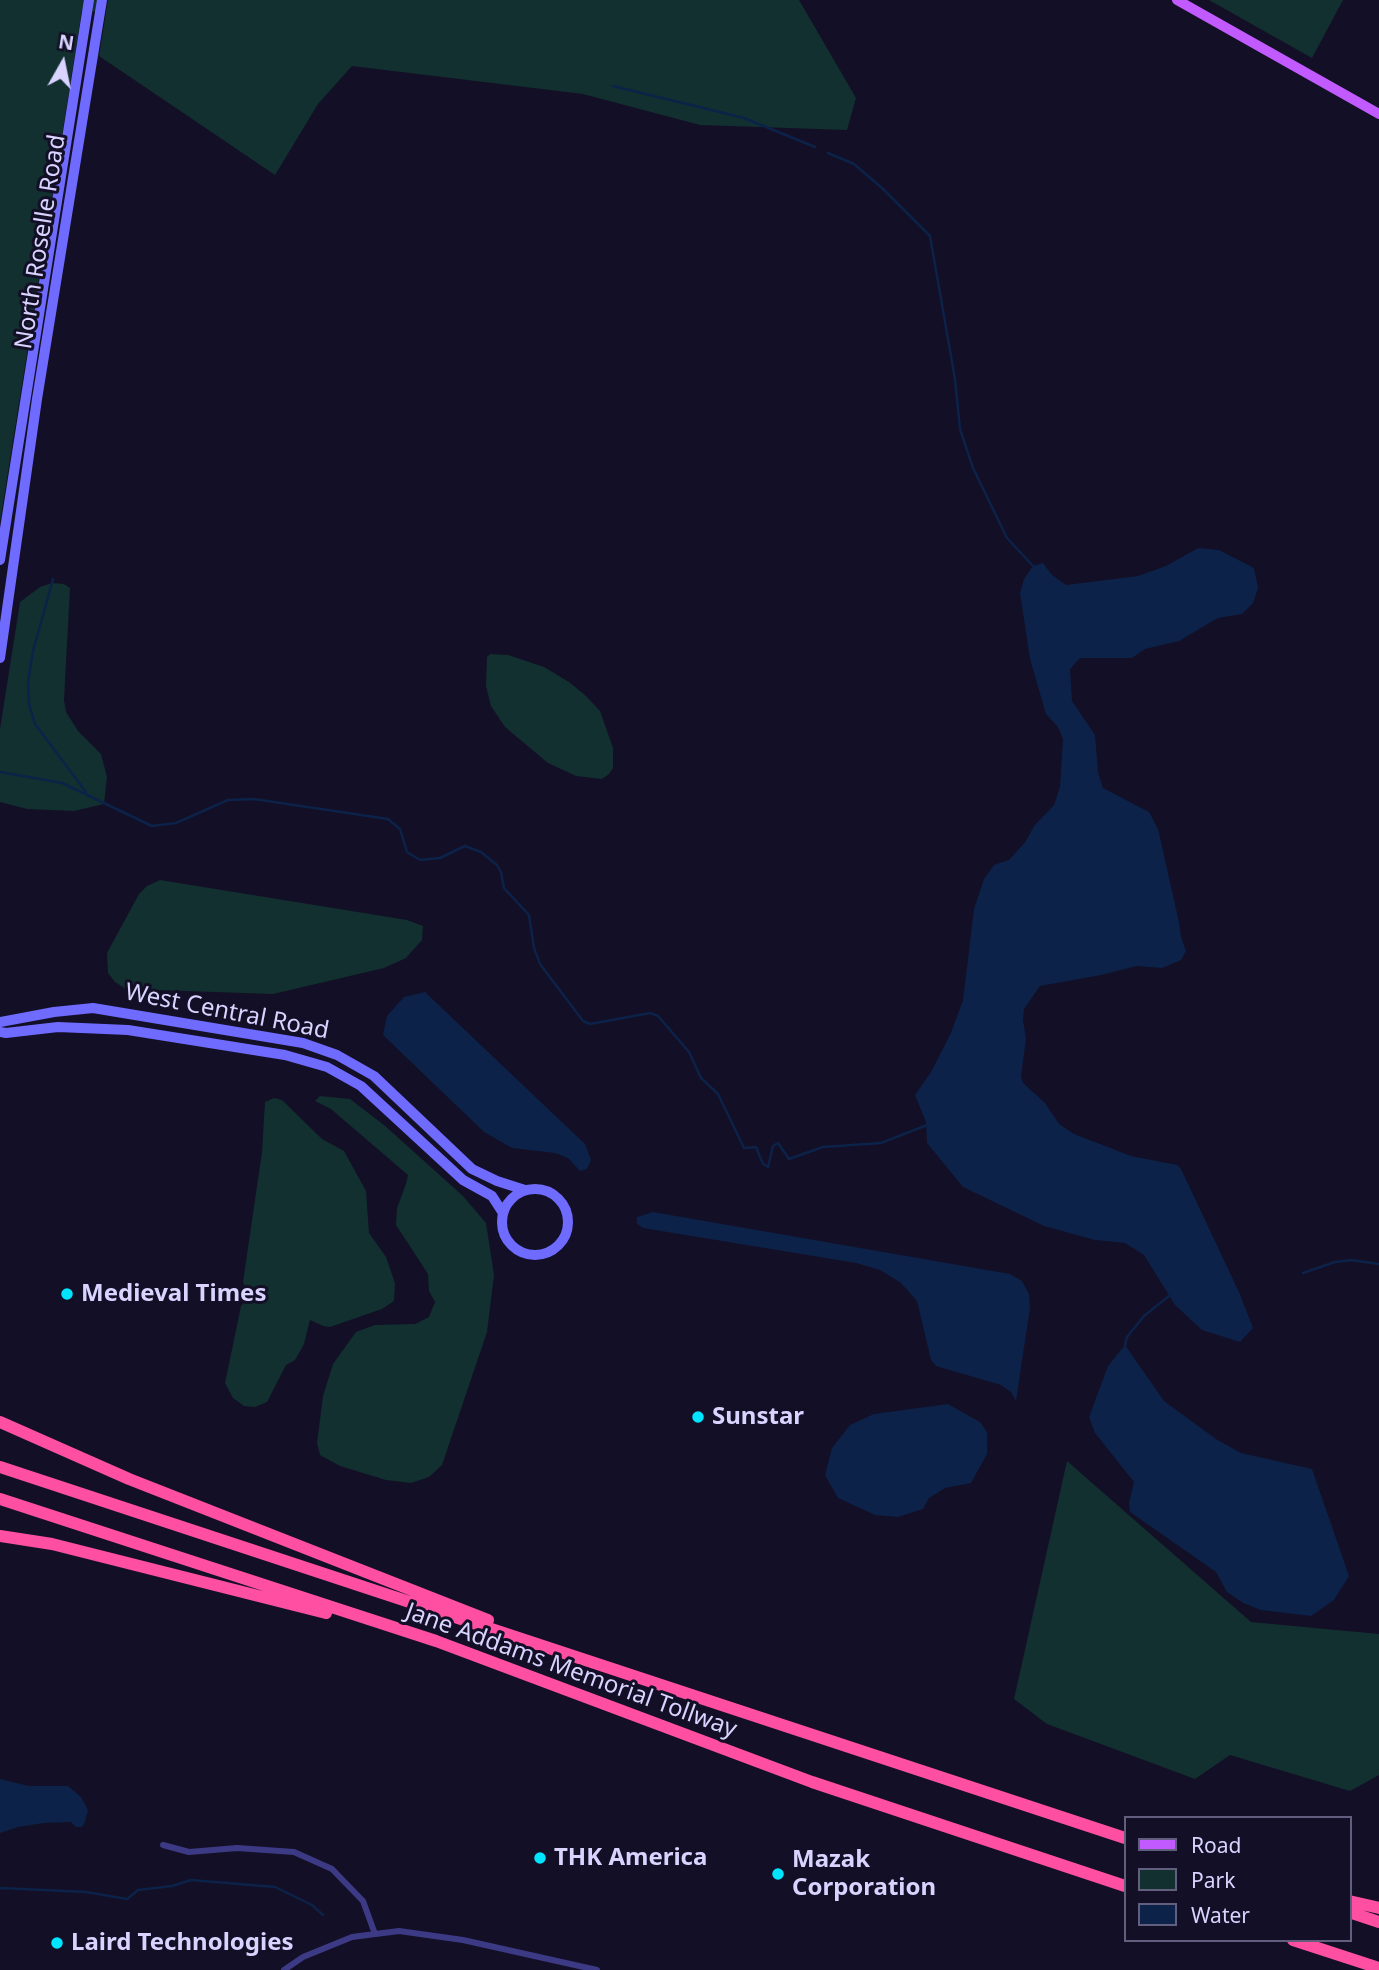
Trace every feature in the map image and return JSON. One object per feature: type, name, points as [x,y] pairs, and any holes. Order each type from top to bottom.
[{"type":"highway","points":[[0,1422],[129,1479],[622,1672]]},
{"type":"highway","name":"Jane Addams Memorial Tollway","points":[[0,1467],[1124,1838]]},
{"type":"highway","name":"Jane Addams Memorial Tollway","points":[[0,1499],[436,1641],[812,1782],[1124,1886]]},
{"type":"highway","points":[[0,1536],[52,1544],[436,1641]]},
{"type":"highway","points":[[1351,1902],[1379,1909]]},
{"type":"highway","points":[[1351,1913],[1379,1922]]},
{"type":"highway","points":[[1299,1942],[1379,1968]]},
{"type":"main road","points":[[1177,0],[1379,114]]},
{"type":"street","name":"North Roselle Road","points":[[0,561],[89,0]]},
{"type":"street","name":"North Roselle Road","points":[[0,658],[37,399],[102,0]]},
{"type":"street","name":"West Central Road","points":[[0,1022],[93,1008],[303,1043],[345,1059],[374,1076],[400,1098],[472,1170],[525,1191]]},
{"type":"street","points":[[128,1030],[130,1014]]},
{"type":"street","name":"West Central Road","points":[[0,1032],[58,1027],[128,1030],[285,1055],[327,1067],[369,1093],[463,1180],[492,1196],[503,1213]]},
{"type":"street","points":[[238,1047],[241,1032]]},
{"type":"street","points":[[337,1072],[345,1059]]},
{"type":"street","points":[[542,1190],[558,1198],[564,1205],[568,1230],[559,1246],[551,1251],[537,1255],[522,1253],[505,1237],[503,1213],[515,1195],[525,1191],[542,1190]]},
{"type":"street","points":[[163,1845],[189,1852],[237,1848],[295,1852],[332,1869],[363,1901],[375,1934]]},
{"type":"street","points":[[284,1970],[303,1956],[352,1937],[399,1931],[463,1940],[597,1970]]},
{"type":"green space","points":[[0,0],[102,0],[100,12],[82,10],[0,522]]},
{"type":"green space","points":[[108,0],[799,0],[856,98],[847,130],[700,125],[583,94],[352,66],[318,104],[275,175],[99,56]]},
{"type":"green space","points":[[1209,0],[1343,0],[1312,58]]},
{"type":"green space","points":[[52,583],[64,584],[70,588],[64,700],[66,712],[78,731],[101,754],[107,777],[104,804],[74,811],[27,809],[0,802],[0,729],[20,602],[40,587]]},
{"type":"green space","points":[[490,654],[508,655],[544,667],[586,696],[600,711],[613,748],[613,768],[609,774],[602,779],[576,776],[548,763],[505,727],[491,706],[486,686],[487,657]]},
{"type":"green space","points":[[160,880],[407,920],[423,926],[422,940],[406,958],[384,968],[273,994],[126,989],[108,973],[107,953],[139,894],[147,886]]},
{"type":"green space","points":[[320,1096],[350,1099],[384,1125],[463,1196],[486,1223],[494,1275],[487,1332],[442,1465],[429,1477],[411,1483],[386,1480],[340,1466],[320,1455],[317,1443],[323,1396],[333,1364],[356,1332],[375,1325],[415,1324],[429,1317],[435,1302],[429,1291],[428,1274],[396,1225],[397,1208],[408,1175],[331,1109],[315,1101]]},
{"type":"green space","points":[[274,1098],[282,1100],[322,1139],[344,1151],[366,1191],[369,1233],[386,1257],[395,1283],[394,1301],[382,1309],[330,1327],[310,1320],[304,1344],[295,1360],[286,1365],[267,1402],[255,1407],[244,1406],[233,1398],[225,1383],[241,1306],[249,1298],[243,1282],[262,1152],[265,1102]]},
{"type":"green space","points":[[1067,1461],[1251,1622],[1379,1634],[1379,1775],[1350,1791],[1230,1755],[1195,1779],[1047,1724],[1014,1699]]},
{"type":"water","points":[[1198,548],[1219,550],[1254,568],[1258,588],[1253,603],[1242,614],[1218,618],[1179,641],[1145,649],[1132,658],[1080,658],[1070,669],[1072,701],[1095,735],[1098,772],[1103,788],[1149,812],[1158,829],[1186,951],[1181,960],[1162,968],[1137,966],[1040,986],[1024,1009],[1026,1039],[1021,1076],[1023,1083],[1045,1103],[1059,1124],[1074,1134],[1131,1156],[1177,1165],[1181,1169],[1253,1328],[1240,1342],[1202,1330],[1175,1305],[1144,1255],[1125,1243],[1095,1240],[1044,1226],[963,1187],[927,1143],[926,1122],[915,1095],[931,1072],[951,1033],[963,1000],[974,909],[984,879],[994,865],[1009,860],[1026,841],[1034,826],[1054,805],[1060,787],[1063,739],[1058,727],[1046,714],[1030,659],[1020,593],[1024,579],[1033,566],[1043,563],[1052,575],[1066,585],[1138,576],[1166,566]]},
{"type":"water","points":[[425,992],[585,1144],[591,1160],[587,1169],[580,1171],[568,1158],[555,1153],[512,1148],[484,1132],[383,1035],[387,1016],[404,997]]},
{"type":"water","points":[[653,1212],[1010,1274],[1022,1281],[1029,1294],[1030,1308],[1016,1401],[1011,1392],[1001,1385],[936,1366],[931,1360],[917,1301],[901,1283],[880,1270],[856,1263],[643,1228],[637,1224],[637,1217]]},
{"type":"water","points":[[1125,1345],[1164,1401],[1216,1439],[1241,1453],[1312,1469],[1349,1576],[1334,1600],[1311,1616],[1261,1610],[1243,1603],[1227,1592],[1216,1572],[1130,1512],[1129,1503],[1134,1482],[1095,1433],[1089,1417],[1108,1366]]},
{"type":"water","points":[[948,1404],[980,1422],[987,1432],[987,1454],[971,1483],[945,1488],[929,1498],[923,1509],[898,1517],[875,1515],[838,1498],[825,1475],[832,1448],[850,1425],[874,1414]]},
{"type":"water","points":[[0,1779],[29,1786],[68,1786],[81,1797],[88,1810],[85,1822],[82,1827],[76,1827],[71,1822],[44,1823],[0,1833]]},
{"type":"waterway","points":[[613,86],[744,118],[815,147]]},
{"type":"waterway","points":[[828,153],[854,164],[930,236],[955,379],[960,429],[973,468],[1007,538],[1033,566]]},
{"type":"waterway","points":[[53,579],[33,651],[28,682],[29,704],[35,724],[86,792]]},
{"type":"waterway","points":[[0,772],[62,783],[152,826],[176,823],[228,800],[254,799],[388,819],[400,829],[407,852],[420,860],[440,858],[465,846],[481,852],[497,865],[504,888],[529,915],[534,948],[540,964],[583,1021],[590,1024],[650,1013],[658,1016],[689,1052],[701,1078],[718,1094],[744,1148],[756,1147],[763,1164],[768,1167],[773,1146],[778,1143],[789,1159],[823,1147],[881,1143],[927,1125]]},
{"type":"waterway","points":[[1303,1273],[1335,1262],[1351,1260],[1379,1264]]},
{"type":"waterway","points":[[1125,1345],[1127,1337],[1144,1316],[1169,1296]]},
{"type":"waterway","points":[[0,1888],[86,1892],[127,1899],[138,1890],[172,1886],[191,1880],[275,1887],[312,1905],[323,1915]]},
{"type":"place","name":"Medieval Times","points":[[67,1294]]},
{"type":"place","name":"Sunstar","points":[[698,1417]]},
{"type":"place","name":"THK America","points":[[540,1858]]},
{"type":"place","name":"Mazak Corporation","points":[[778,1874]]},
{"type":"place","name":"Laird Technologies","points":[[57,1943]]}]
